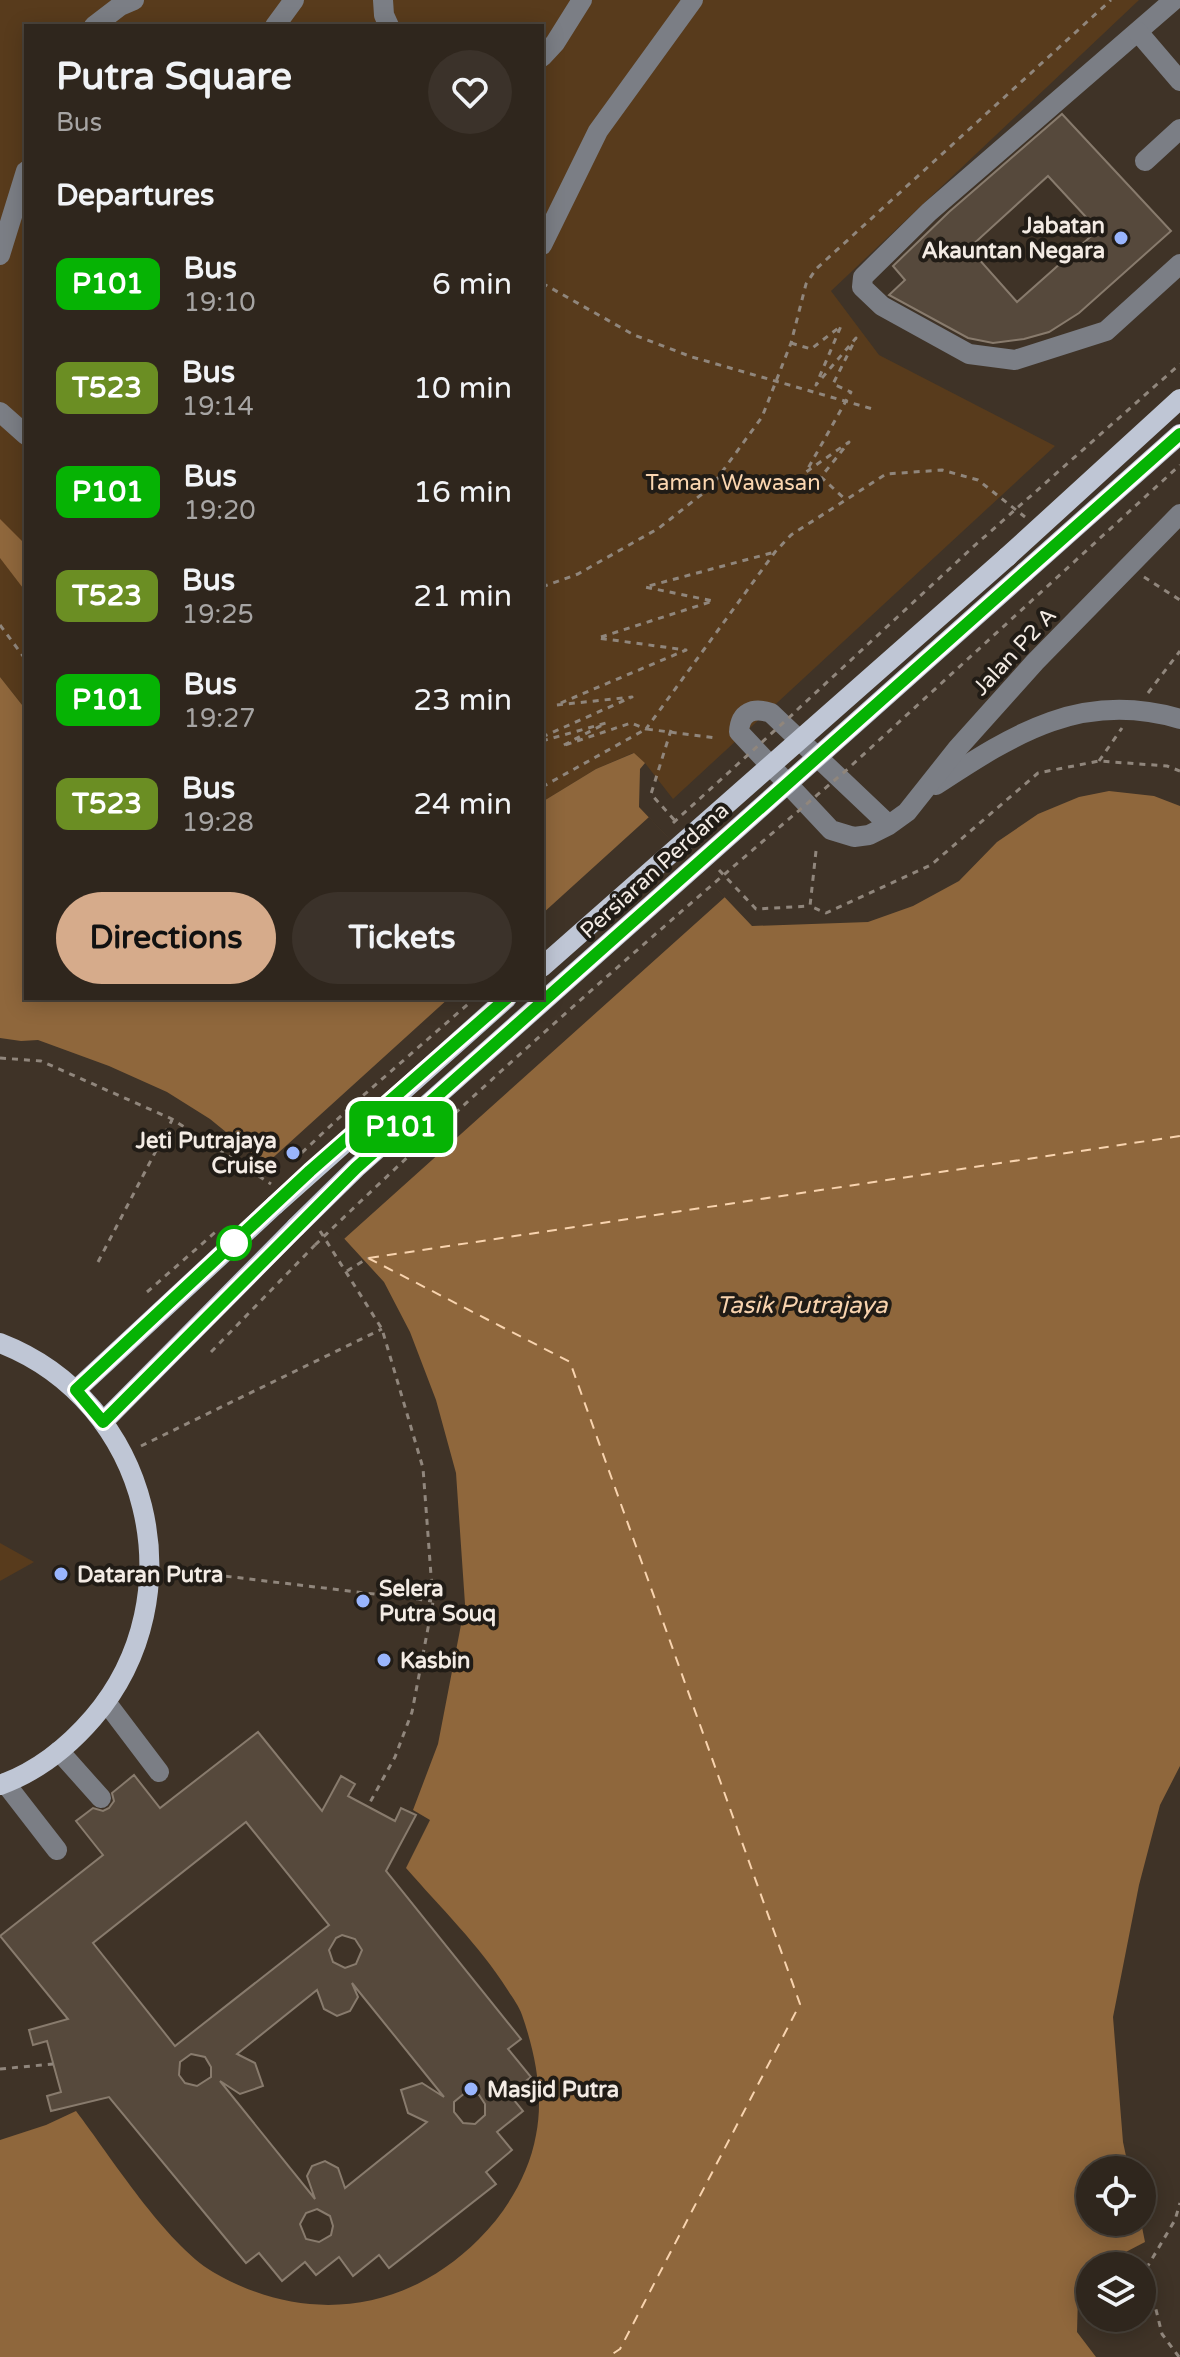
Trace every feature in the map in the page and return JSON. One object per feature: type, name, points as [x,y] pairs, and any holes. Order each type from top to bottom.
[{"type":"main road","name":"Persiaran Perdana","points":[[544,965],[1007,557],[1180,399]]},
{"type":"main road","name":"Persiaran Perdana","points":[[103,1422],[306,1226],[356,1168],[1180,434]]},
{"type":"main road","points":[[76,1390],[270,1191],[505,1000]]},
{"type":"main road","points":[[0,1343],[33,1358],[76,1390],[103,1422],[124,1455],[138,1491],[147,1528],[150,1567],[147,1604],[138,1641],[123,1675],[106,1702],[59,1751],[33,1769],[2,1784]]},
{"type":"street","points":[[97,24],[120,6],[134,0]]},
{"type":"street","points":[[276,24],[294,0]]},
{"type":"street","points":[[383,0],[388,24]]},
{"type":"street","points":[[544,55],[582,0]]},
{"type":"street","points":[[544,241],[598,131],[693,0]]},
{"type":"street","points":[[1174,0],[929,212],[863,277],[862,287],[882,306],[969,354],[1015,360],[1106,331],[1180,264]]},
{"type":"street","points":[[1138,32],[1180,81]]},
{"type":"street","points":[[1145,161],[1180,129]]},
{"type":"street","points":[[0,253],[24,177]]},
{"type":"street","points":[[0,412],[24,433]]},
{"type":"street","name":"Jalan P2 A","points":[[889,825],[771,713],[753,710],[740,721],[739,732],[831,830],[854,837],[869,835],[889,825],[907,812],[957,749],[1127,566],[1180,514]]},
{"type":"street","points":[[923,793],[1014,736],[1065,716],[1104,710],[1135,710],[1180,719]]},
{"type":"street","points":[[106,1702],[159,1772]]},
{"type":"street","points":[[59,1751],[101,1798]]},
{"type":"street","points":[[2,1784],[57,1850]]},
{"type":"path","points":[[544,586],[578,574],[659,528],[711,487],[762,417],[791,343],[806,284],[816,269],[1111,0]]},
{"type":"path","points":[[544,284],[634,335],[692,357],[876,410]]},
{"type":"path","points":[[791,343],[811,349],[841,326],[816,385],[856,338],[833,384],[851,392],[806,472],[849,442],[821,477],[846,500]]},
{"type":"path","points":[[668,828],[1016,509],[1180,364]]},
{"type":"path","points":[[211,1352],[412,1151],[649,938],[849,768],[1180,465]]},
{"type":"path","points":[[544,786],[646,729],[775,552],[791,535],[886,474],[942,470],[978,480],[1037,528]]},
{"type":"path","points":[[544,738],[632,697],[556,705],[686,650],[598,638],[713,601],[645,587],[775,552]]},
{"type":"path","points":[[1127,566],[1180,600]]},
{"type":"path","points":[[0,625],[24,657]]},
{"type":"path","points":[[544,738],[606,723],[562,746],[631,723],[646,729],[717,738]]},
{"type":"path","points":[[816,851],[810,906],[826,913],[931,865],[1038,773],[1099,761],[1167,766],[1180,771]]},
{"type":"path","points":[[293,1161],[473,1000]]},
{"type":"path","points":[[0,1058],[41,1061],[172,1119],[270,1191]]},
{"type":"path","points":[[98,1262],[172,1119]]},
{"type":"path","points":[[147,1292],[227,1222]]},
{"type":"path","points":[[306,1226],[346,1272],[382,1329],[423,1468],[433,1602],[412,1712],[395,1757],[368,1806]]},
{"type":"path","points":[[346,1272],[368,1258]]},
{"type":"path","points":[[124,1455],[382,1329]]},
{"type":"path","points":[[150,1567],[433,1602]]},
{"type":"path","points":[[0,2069],[53,2064]]},
{"type":"path","points":[[1179,2357],[1162,2334],[1146,2269],[1175,2220],[1180,2203]]},
{"type":"green space","name":"Taman Wawasan","points":[[0,0],[1139,0],[831,291],[879,355],[1055,446],[673,799],[645,763],[633,753],[596,769],[544,801],[544,24],[24,24],[24,707],[0,677]]},
{"type":"green space","points":[[0,1543],[34,1562],[0,1581]]},
{"type":"water","points":[[0,519],[24,543],[24,589],[0,558]]},
{"type":"water","name":"Tasik Putrajaya","points":[[0,677],[24,707],[24,1000],[544,1000],[544,801],[596,769],[634,753],[645,763],[640,769],[639,807],[752,926],[868,922],[913,906],[959,881],[997,842],[1038,814],[1079,797],[1109,791],[1154,796],[1180,806],[1180,1766],[1160,1805],[1139,1885],[1113,2017],[1126,2156],[1076,2156],[1076,2236],[1144,2236],[1145,2242],[1126,2252],[1076,2252],[1076,2332],[1096,2357],[0,2357],[0,2140],[76,2111],[158,2220],[195,2259],[213,2272],[247,2289],[282,2300],[317,2305],[352,2304],[386,2296],[419,2283],[450,2264],[479,2239],[499,2216],[522,2178],[533,2150],[539,2105],[534,2059],[521,2012],[484,1957],[406,1868],[430,1820],[413,1810],[438,1744],[465,1604],[456,1473],[436,1400],[410,1332],[384,1282],[306,1197],[210,1119],[167,1092],[109,1066],[38,1040],[0,1038]]},
{"type":"pier","points":[[649,817],[725,897],[344,1239],[266,1164],[447,1000],[544,1000],[544,912]]},
{"type":"building","name":"Jabatan Akauntan Negara","points":[[1062,114],[1171,231],[1079,313],[1049,332],[993,343],[968,338],[889,295],[905,280],[893,266],[949,212]],"holes":[[[1048,176],[1098,230],[1017,302],[969,248]]]},
{"type":"building","points":[[258,1732],[322,1811],[341,1776],[355,1784],[348,1796],[395,1821],[401,1808],[416,1815],[386,1871],[521,2039],[508,2049],[531,2077],[509,2094],[523,2111],[497,2132],[512,2150],[486,2172],[496,2184],[389,2268],[379,2255],[353,2276],[339,2257],[316,2275],[305,2262],[282,2281],[259,2253],[246,2263],[109,2097],[51,2111],[47,2096],[61,2092],[47,2041],[33,2045],[29,2030],[68,2019],[0,1936],[103,1855],[76,1821],[93,1808],[103,1811],[109,1808],[114,1801],[112,1793],[134,1775],[160,1808]],"holes":[[[246,1822],[329,1925],[175,2046],[93,1943]],[[342,1935],[355,1939],[362,1950],[356,1964],[345,1968],[333,1962],[329,1950],[336,1938]],[[352,1983],[444,2097],[422,2083],[401,2090],[408,2113],[427,2122],[345,2188],[338,2168],[325,2161],[312,2166],[307,2176],[315,2199],[220,2081],[240,2094],[263,2086],[255,2063],[237,2054],[317,1990],[324,2009],[337,2016],[350,2011],[358,1997]],[[191,2054],[205,2057],[211,2067],[211,2077],[197,2086],[185,2083],[179,2075],[180,2062]],[[466,2092],[479,2095],[485,2104],[485,2115],[475,2124],[463,2123],[454,2112],[454,2102]],[[317,2209],[330,2216],[333,2226],[331,2235],[319,2242],[306,2239],[300,2224],[306,2213]]]},
{"type":"ferry route","points":[[369,1258],[1180,1136]]},
{"type":"ferry route","points":[[368,1258],[570,1362],[800,2004],[620,2349],[608,2357]]},
{"type":"bus line","name":"P101","points":[[505,1000],[310,1171],[76,1390],[103,1422],[356,1168],[1180,434]]},
{"type":"place","name":"Jabatan Akauntan Negara","points":[[1121,238]]},
{"type":"place","name":"Jeti Putrajaya Cruise","points":[[293,1153]]},
{"type":"place","name":"Dataran Putra","points":[[61,1574]]},
{"type":"place","name":"Selera Putra Souq","points":[[363,1601]]},
{"type":"place","name":"Kasbin","points":[[384,1660]]},
{"type":"place","name":"Masjid Putra","points":[[471,2089]]}]
